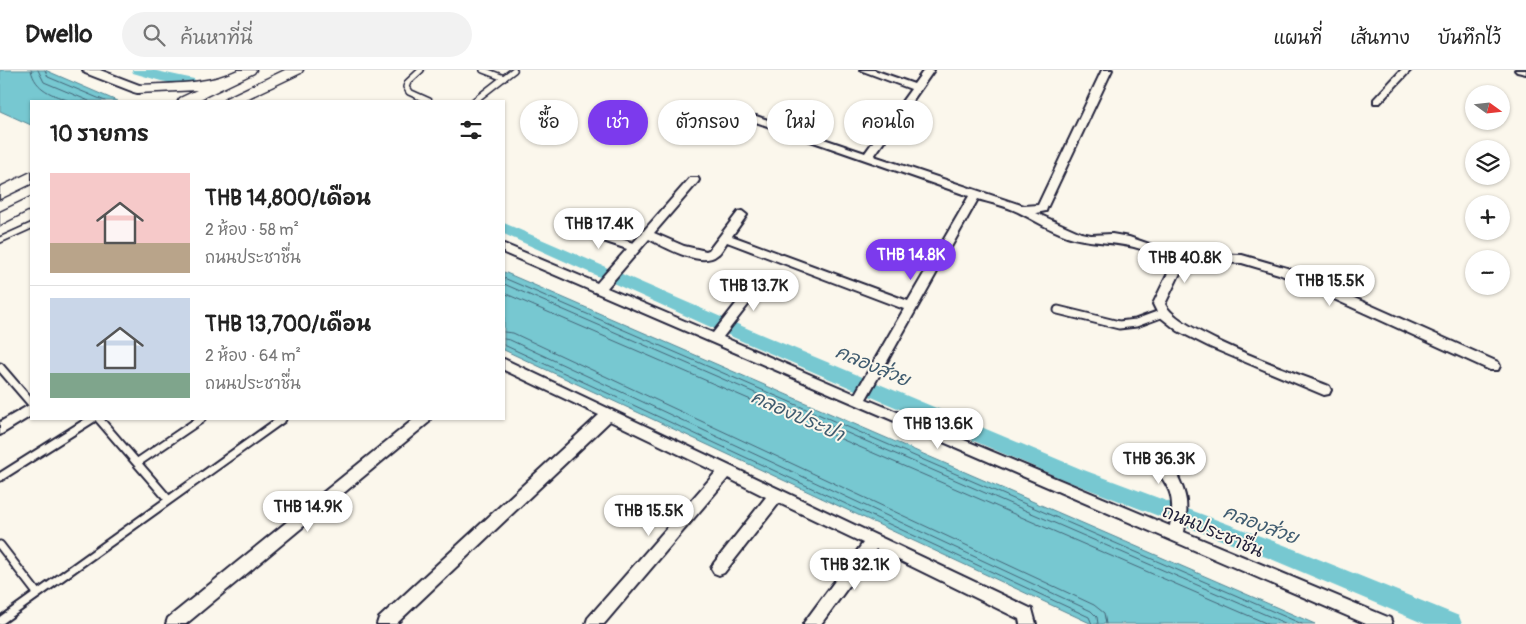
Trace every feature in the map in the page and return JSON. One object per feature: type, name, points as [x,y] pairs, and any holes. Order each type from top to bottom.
[{"type":"main road","points":[[187,100],[248,70]]},
{"type":"main road","points":[[233,100],[280,73],[296,70]]},
{"type":"main road","points":[[256,100],[280,73]]},
{"type":"main road","points":[[138,89],[186,87],[225,81]]},
{"type":"main road","points":[[138,89],[150,100]]},
{"type":"main road","points":[[138,89],[175,100]]},
{"type":"main road","points":[[0,194],[30,178]]},
{"type":"main road","points":[[0,219],[30,203]]},
{"type":"street","points":[[89,70],[138,89]]},
{"type":"street","points":[[865,70],[916,88]]},
{"type":"street","points":[[868,156],[929,70]]},
{"type":"street","points":[[1023,210],[1042,208],[1107,70]]},
{"type":"street","points":[[1376,102],[1406,70]]},
{"type":"street","points":[[1520,70],[1526,72]]},
{"type":"street","points":[[757,119],[1023,210],[1045,223],[1071,234],[1087,238],[1113,238],[1150,249],[1172,263],[1176,271],[1159,304],[1163,313],[1182,328],[1214,344],[1324,390]]},
{"type":"street","points":[[602,286],[694,180]]},
{"type":"street","points":[[864,392],[976,193]]},
{"type":"street","points":[[647,234],[703,256],[713,253],[742,215]]},
{"type":"street","points":[[572,226],[635,248]]},
{"type":"street","points":[[724,237],[911,307]]},
{"type":"street","name":"ถนนประชาชื่น","points":[[505,248],[722,331],[864,392],[1176,535],[1384,624]]},
{"type":"street","points":[[1164,257],[1242,259],[1283,271],[1494,366]]},
{"type":"street","points":[[722,331],[758,284]]},
{"type":"street","points":[[505,364],[1026,614],[1028,624]]},
{"type":"street","points":[[0,429],[30,410]]},
{"type":"street","points":[[385,624],[608,415]]},
{"type":"street","points":[[174,624],[422,420]]},
{"type":"street","points":[[1154,453],[1175,482],[1178,493],[1179,516],[1176,535]]},
{"type":"street","points":[[594,624],[726,470]]},
{"type":"street","points":[[719,568],[777,494]]},
{"type":"street","points":[[811,624],[874,540]]},
{"type":"lane","points":[[421,70],[408,82],[406,87],[409,92],[427,100]]},
{"type":"lane","points":[[483,70],[504,78]]},
{"type":"lane","points":[[475,100],[514,70]]},
{"type":"lane","points":[[0,240],[30,226]]},
{"type":"lane","points":[[1058,310],[1119,325],[1136,323],[1163,313]]},
{"type":"lane","points":[[0,367],[30,402]]},
{"type":"lane","points":[[0,477],[90,420]]},
{"type":"lane","points":[[102,420],[168,499]]},
{"type":"lane","points":[[138,462],[200,420]]},
{"type":"lane","points":[[0,621],[281,420]]},
{"type":"lane","points":[[0,545],[37,593]]},
{"type":"water","points":[[0,70],[45,70],[115,100],[30,100],[30,125],[0,111]]},
{"type":"water","name":"คลองประปา","points":[[505,272],[1315,624],[1092,624],[505,350]]},
{"type":"waterway","name":"คลองส่วย","points":[[138,70],[161,77],[189,82]]},
{"type":"waterway","name":"คลองส่วย","points":[[505,228],[752,338],[1074,475],[1277,552],[1451,624]]}]
